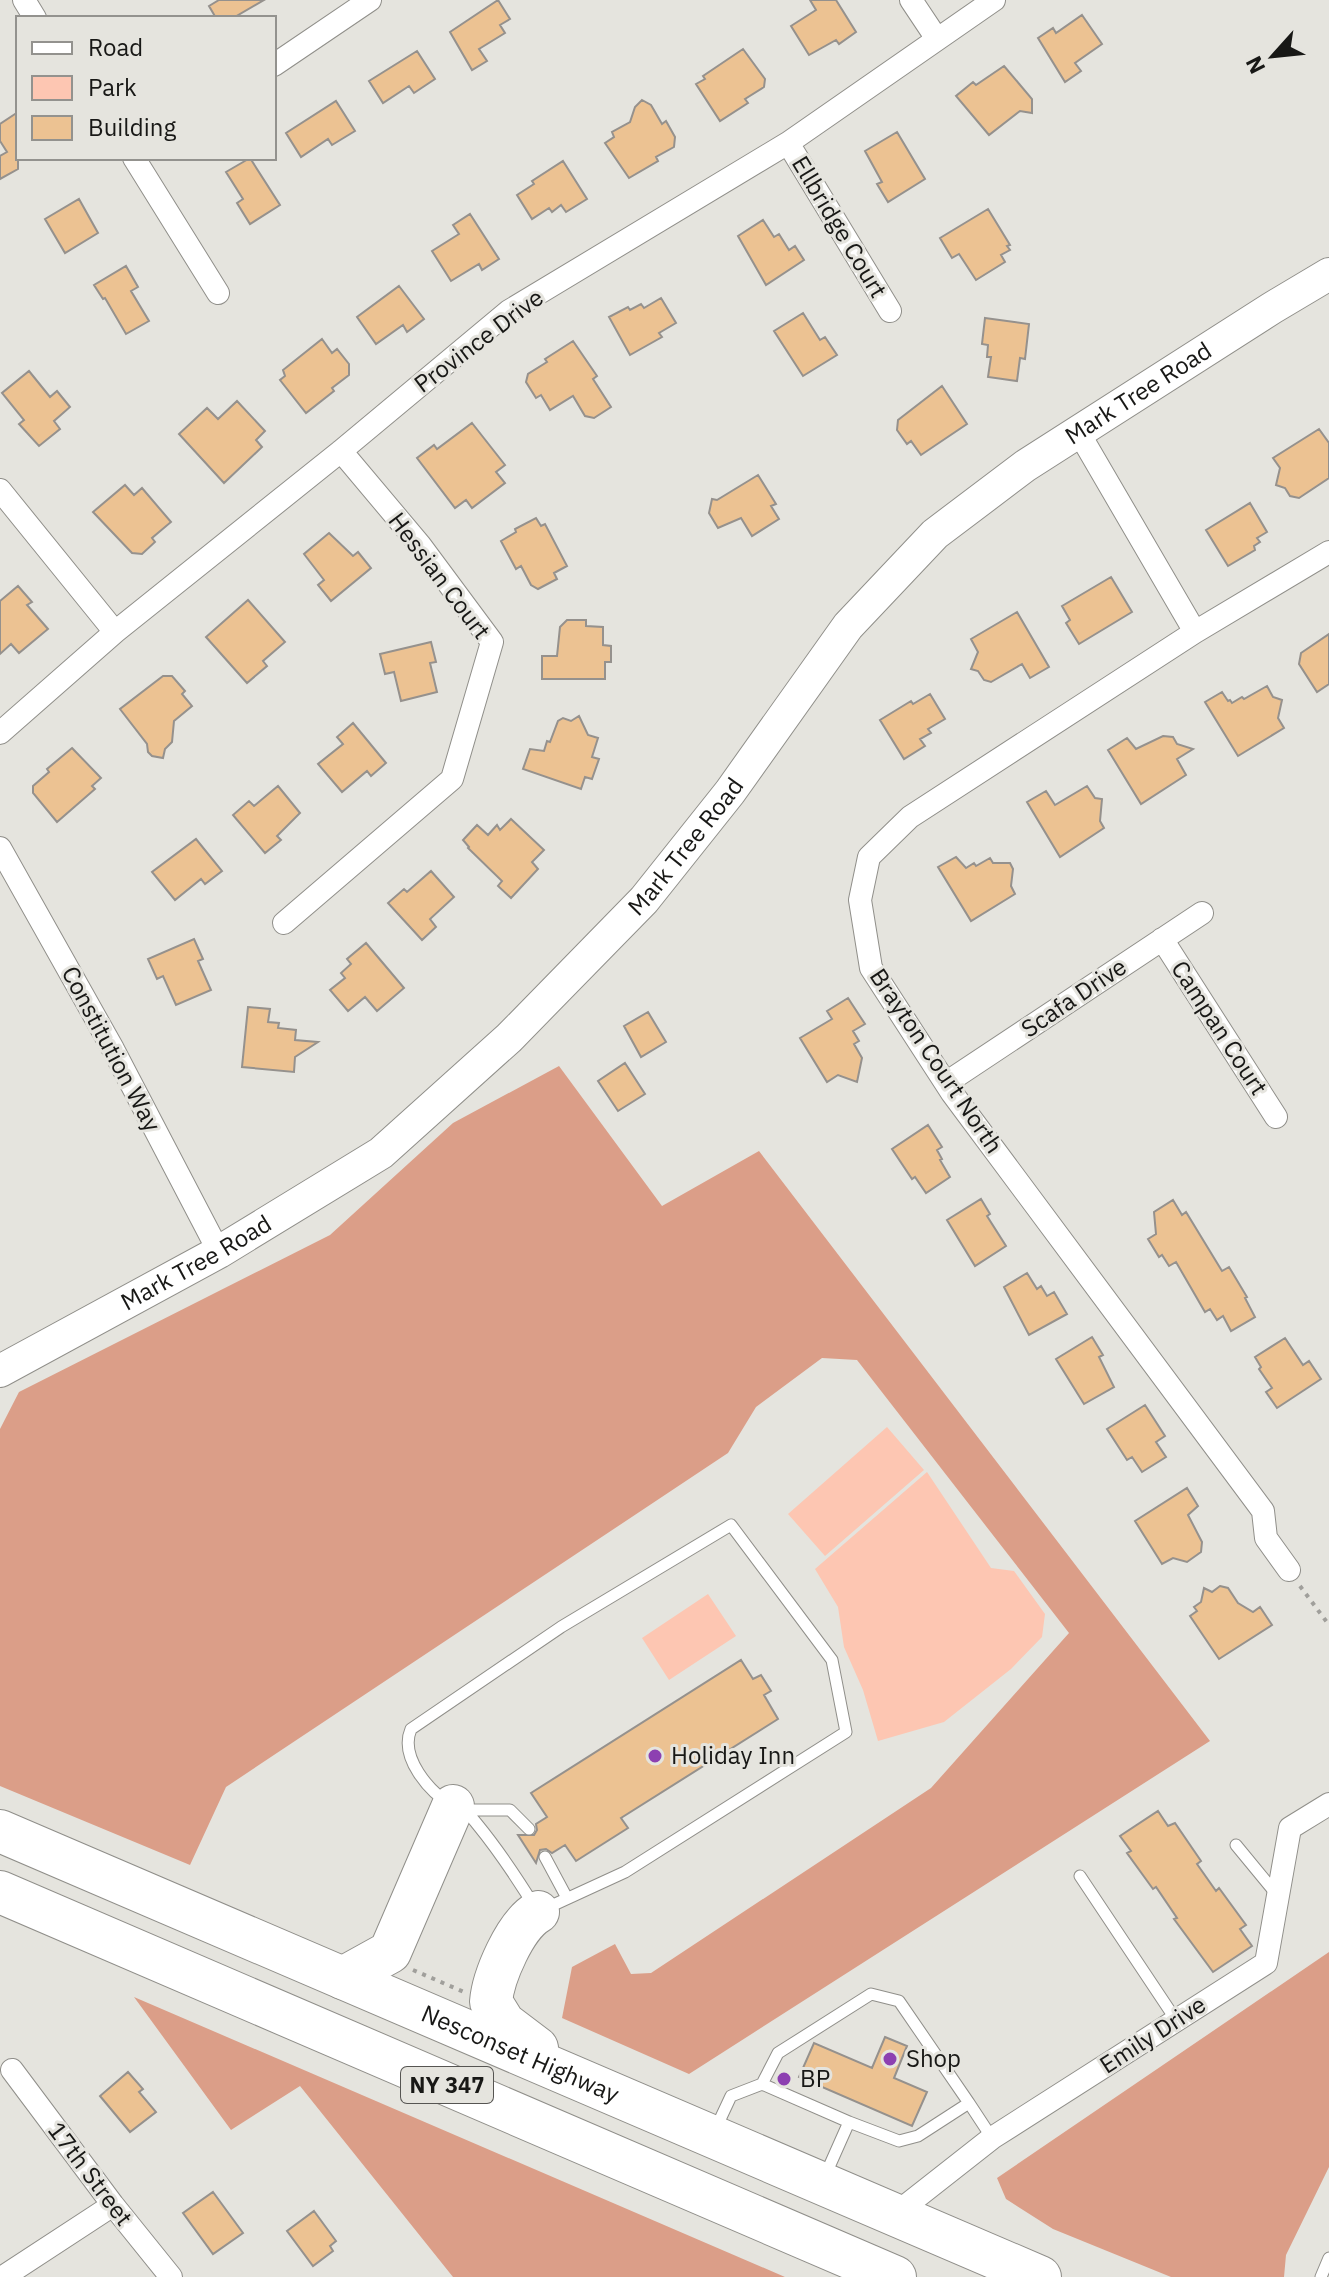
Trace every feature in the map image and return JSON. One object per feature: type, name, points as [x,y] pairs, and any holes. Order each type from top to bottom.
[{"type":"highway","points":[[343,1978],[390,1952],[460,1808]]},
{"type":"highway","name":"Nesconset Highway","points":[[0,1831],[1040,2277]]},
{"type":"highway","name":"NY 347","points":[[0,1892],[895,2277]]},
{"type":"highway","points":[[552,1905],[527,1919],[516,1935],[495,1984],[491,2002],[504,2023],[584,2081]]},
{"type":"main road","name":"Mark Tree Road","points":[[0,1371],[219,1252],[381,1153],[509,1038],[644,900],[730,792],[848,626],[935,534],[1025,466],[1329,274]]},
{"type":"street","points":[[276,64],[370,0]]},
{"type":"street","points":[[911,0],[937,39]]},
{"type":"street","name":"Province Drive","points":[[0,733],[115,632],[341,451],[509,311],[788,143],[994,0]]},
{"type":"street","name":"Ellbridge Court","points":[[788,143],[890,311]]},
{"type":"street","points":[[135,160],[218,293]]},
{"type":"street","points":[[1079,433],[1195,632]]},
{"type":"street","name":"Hessian Court","points":[[284,923],[452,779],[492,642],[420,545],[341,451]]},
{"type":"street","points":[[0,490],[115,632]]},
{"type":"street","name":"Brayton Court North","points":[[1289,1570],[1266,1538],[1263,1511],[946,1083],[871,968],[860,900],[869,857],[910,817],[1195,632],[1329,552]]},
{"type":"street","name":"Constitution Way","points":[[0,848],[113,1049],[219,1252]]},
{"type":"street","name":"Scafa Drive","points":[[946,1083],[1202,913]]},
{"type":"street","name":"Campan Court","points":[[1162,939],[1276,1117]]},
{"type":"street","name":"Emily Drive","points":[[894,2215],[992,2138],[1266,1963],[1290,1828],[1329,1804]]},
{"type":"street","name":"17th Street","points":[[12,2070],[171,2277]]},
{"type":"street","points":[[3,2277],[113,2205]]},
{"type":"lane","points":[[731,1525],[832,1660],[846,1732],[625,1872],[552,1905],[460,1808],[416,1769],[407,1752],[411,1729],[561,1627],[731,1525]]},
{"type":"lane","points":[[460,1808],[510,1810],[529,1829]]},
{"type":"lane","points":[[1236,1845],[1278,1897]]},
{"type":"lane","points":[[545,1857],[552,1905]]},
{"type":"lane","points":[[1080,1876],[1176,2020]]},
{"type":"lane","points":[[713,2137],[731,2096],[762,2084],[778,2053],[871,1994],[899,2001],[992,2138]]},
{"type":"lane","points":[[762,2084],[899,2141],[918,2136],[969,2103]]},
{"type":"lane","points":[[821,2184],[849,2122]]},
{"type":"lane","points":[[1321,2277],[1329,2258]]},
{"type":"path","points":[[1289,1570],[1329,1625]]},
{"type":"path","points":[[411,1969],[466,1993]]},
{"type":"green space","points":[[887,1427],[924,1470],[825,1556],[788,1514]]},
{"type":"green space","points":[[927,1472],[991,1568],[1014,1571],[1045,1614],[1042,1637],[1011,1669],[944,1722],[878,1741],[863,1690],[844,1647],[838,1607],[815,1569]]},
{"type":"green space","points":[[708,1594],[736,1636],[669,1680],[642,1638]]},
{"type":"shaded area","points":[[559,1066],[662,1206],[759,1151],[1210,1741],[689,2074],[562,2018],[572,1967],[615,1944],[631,1974],[651,1973],[931,1788],[1069,1633],[857,1360],[822,1358],[756,1407],[728,1453],[226,1787],[190,1865],[0,1786],[0,1429],[19,1392],[330,1235],[453,1123]]},
{"type":"shaded area","points":[[1329,1952],[1329,2167],[1286,2255],[1284,2277],[1171,2277],[1053,2229],[1006,2199],[997,2178]]},
{"type":"shaded area","points":[[134,1997],[785,2277],[453,2277],[300,2086],[231,2130]]},
{"type":"building","points":[[219,0],[264,0],[236,16],[215,16],[209,6]]},
{"type":"building","points":[[498,0],[510,19],[500,25],[505,33],[479,49],[487,61],[472,70],[450,32]]},
{"type":"building","points":[[810,0],[836,0],[856,32],[839,44],[836,40],[809,55],[791,26],[816,10]]},
{"type":"building","points":[[1082,15],[1102,44],[1075,63],[1081,71],[1065,82],[1038,38],[1053,28],[1056,33]]},
{"type":"building","points":[[743,49],[765,79],[764,87],[745,99],[748,103],[720,121],[696,84]]},
{"type":"building","points":[[417,51],[435,79],[414,93],[409,86],[383,103],[369,81]]},
{"type":"building","points":[[1004,66],[1032,99],[1032,113],[1020,111],[989,135],[956,96],[973,82],[976,85]]},
{"type":"building","points":[[642,100],[651,105],[662,124],[666,121],[675,137],[674,147],[656,157],[658,161],[629,178],[605,143],[614,137],[612,132],[630,122],[635,107]]},
{"type":"building","points":[[336,101],[355,131],[332,145],[328,139],[301,157],[286,133]]},
{"type":"building","points":[[16,113],[18,169],[0,179],[0,156],[7,152],[0,141],[0,124]]},
{"type":"building","points":[[897,132],[925,179],[888,202],[877,184],[882,182],[865,151]]},
{"type":"building","points":[[251,160],[280,205],[250,224],[237,203],[243,199],[226,172]]},
{"type":"building","points":[[563,161],[587,199],[566,212],[561,205],[552,212],[549,208],[532,219],[517,195]]},
{"type":"building","points":[[79,199],[98,233],[65,253],[45,219]]},
{"type":"building","points":[[988,209],[1010,250],[1001,255],[1005,262],[976,280],[959,254],[952,258],[940,238]]},
{"type":"building","points":[[470,214],[499,259],[482,270],[479,264],[451,281],[432,251],[459,234],[453,225]]},
{"type":"building","points":[[763,220],[774,237],[779,234],[789,250],[795,246],[804,260],[766,285],[738,236]]},
{"type":"building","points":[[126,266],[138,287],[131,291],[149,321],[126,334],[94,285]]},
{"type":"building","points":[[399,286],[424,319],[407,332],[403,325],[376,344],[357,317]]},
{"type":"building","points":[[661,298],[676,323],[659,333],[662,337],[630,355],[609,317],[628,307],[630,310],[641,304],[644,308]]},
{"type":"building","points":[[803,313],[820,340],[825,337],[837,355],[803,376],[774,331]]},
{"type":"building","points":[[985,318],[1029,324],[1025,359],[1020,358],[1017,381],[988,377],[991,357],[987,357],[988,345],[982,344]]},
{"type":"building","points":[[322,339],[332,353],[337,349],[349,364],[349,375],[306,413],[280,380],[285,376],[283,370]]},
{"type":"building","points":[[573,341],[597,376],[593,379],[611,407],[594,418],[585,416],[573,396],[550,410],[541,395],[536,398],[526,382],[528,374],[547,362],[545,359]]},
{"type":"building","points":[[29,371],[50,397],[57,391],[70,407],[54,421],[60,429],[39,446],[19,424],[24,420],[2,393]]},
{"type":"building","points":[[942,386],[967,424],[921,455],[911,441],[907,444],[897,430],[898,420]]},
{"type":"building","points":[[237,401],[265,431],[256,440],[262,447],[224,483],[179,434],[207,408],[218,419]]},
{"type":"building","points":[[472,423],[505,465],[496,472],[505,483],[472,508],[466,500],[455,508],[417,458],[434,445],[437,449]]},
{"type":"building","points":[[1319,429],[1329,443],[1329,478],[1299,498],[1290,496],[1285,488],[1276,485],[1280,468],[1273,458]]},
{"type":"building","points":[[758,475],[776,504],[771,506],[779,519],[752,536],[741,518],[718,528],[709,513],[712,499],[717,500]]},
{"type":"building","points":[[125,485],[134,495],[142,488],[171,522],[152,538],[155,542],[142,554],[132,553],[93,512]]},
{"type":"building","points":[[1250,503],[1267,532],[1257,538],[1260,542],[1254,546],[1255,550],[1228,566],[1206,530]]},
{"type":"building","points":[[536,518],[541,526],[545,524],[567,566],[554,573],[557,579],[538,589],[531,585],[521,566],[516,569],[501,541]]},
{"type":"building","points":[[329,533],[353,556],[358,552],[371,568],[331,601],[318,585],[324,580],[304,554]]},
{"type":"building","points":[[1111,577],[1132,612],[1079,644],[1066,623],[1070,620],[1062,606]]},
{"type":"building","points":[[18,586],[32,602],[27,605],[48,629],[19,653],[11,644],[0,654],[0,601]]},
{"type":"building","points":[[248,600],[285,642],[263,661],[267,666],[247,683],[206,637]]},
{"type":"building","points":[[1017,612],[1049,667],[1030,678],[1022,664],[991,682],[984,680],[978,671],[971,669],[978,652],[971,639]]},
{"type":"building","points":[[567,620],[586,620],[586,626],[603,627],[603,645],[611,646],[611,662],[605,662],[605,679],[542,679],[542,656],[557,656],[560,627]]},
{"type":"building","points":[[1329,634],[1329,684],[1317,692],[1299,664],[1301,653]]},
{"type":"building","points":[[431,642],[436,662],[430,663],[437,692],[401,701],[394,672],[385,674],[380,654]]},
{"type":"building","points":[[163,676],[172,676],[185,691],[182,694],[192,706],[174,721],[172,742],[165,749],[163,758],[148,752],[147,744],[120,709]]},
{"type":"building","points":[[1267,686],[1273,697],[1282,700],[1278,718],[1284,728],[1238,756],[1205,702],[1222,692],[1232,703]]},
{"type":"building","points":[[930,694],[945,719],[928,729],[931,733],[920,739],[925,746],[904,759],[880,720],[911,701],[913,704]]},
{"type":"building","points":[[579,716],[588,735],[598,738],[592,757],[599,759],[592,779],[585,777],[581,789],[523,769],[530,749],[544,751],[558,721],[563,718],[571,721]]},
{"type":"building","points":[[353,723],[386,763],[371,776],[367,771],[342,792],[318,764],[343,744],[337,737]]},
{"type":"building","points":[[1163,736],[1173,737],[1177,744],[1193,749],[1177,759],[1186,775],[1141,804],[1108,750],[1127,738],[1136,749]]},
{"type":"building","points":[[72,748],[101,778],[92,786],[95,789],[57,822],[33,793],[33,786],[49,772],[47,769]]},
{"type":"building","points":[[278,786],[300,813],[277,836],[281,840],[265,853],[233,815],[249,801],[254,806]]},
{"type":"building","points":[[1087,786],[1095,798],[1102,799],[1100,821],[1104,828],[1060,857],[1027,802],[1046,791],[1055,805]]},
{"type":"building","points":[[511,819],[544,850],[532,862],[538,869],[511,898],[498,886],[502,881],[463,840],[477,825],[488,835],[497,825],[500,830]]},
{"type":"building","points":[[196,839],[222,871],[205,884],[201,879],[175,900],[152,872]]},
{"type":"building","points":[[956,857],[966,868],[990,858],[993,863],[1010,863],[1013,869],[1011,886],[1015,894],[971,921],[938,867]]},
{"type":"building","points":[[431,871],[454,897],[430,919],[436,927],[422,940],[388,903],[404,889],[407,892]]},
{"type":"building","points":[[194,939],[203,959],[198,961],[211,990],[176,1005],[163,976],[157,979],[148,959]]},
{"type":"building","points":[[366,943],[404,988],[377,1011],[365,997],[348,1011],[330,990],[345,978],[341,973],[351,964],[347,959]]},
{"type":"building","points":[[848,998],[865,1024],[853,1031],[859,1041],[854,1044],[862,1058],[857,1082],[838,1075],[827,1082],[800,1038],[832,1019],[827,1011]]},
{"type":"building","points":[[248,1007],[270,1009],[268,1022],[279,1023],[278,1028],[296,1030],[295,1040],[318,1042],[295,1057],[294,1072],[242,1067]]},
{"type":"building","points":[[648,1012],[666,1042],[641,1057],[624,1026]]},
{"type":"building","points":[[625,1063],[645,1094],[618,1111],[598,1081]]},
{"type":"building","points":[[928,1125],[942,1147],[937,1150],[950,1177],[926,1193],[915,1177],[912,1179],[892,1149]]},
{"type":"building","points":[[981,1199],[990,1214],[987,1216],[1006,1246],[975,1266],[947,1220]]},
{"type":"building","points":[[1173,1200],[1182,1215],[1186,1212],[1222,1271],[1229,1267],[1247,1297],[1255,1317],[1231,1331],[1223,1316],[1217,1320],[1210,1309],[1205,1312],[1176,1262],[1169,1266],[1148,1239],[1156,1234],[1154,1212]]},
{"type":"building","points":[[1027,1273],[1037,1289],[1041,1286],[1047,1296],[1054,1292],[1067,1314],[1029,1335],[1004,1287]]},
{"type":"building","points":[[1092,1337],[1103,1355],[1099,1357],[1114,1387],[1084,1404],[1056,1359]]},
{"type":"building","points":[[1285,1338],[1303,1365],[1309,1361],[1321,1379],[1277,1408],[1266,1392],[1272,1388],[1255,1357]]},
{"type":"building","points":[[1145,1405],[1165,1436],[1156,1442],[1166,1457],[1142,1472],[1132,1457],[1127,1460],[1107,1429]]},
{"type":"building","points":[[1187,1488],[1198,1506],[1188,1515],[1202,1542],[1201,1552],[1187,1562],[1173,1558],[1162,1564],[1135,1521]]},
{"type":"building","points":[[1220,1586],[1228,1588],[1238,1603],[1253,1612],[1260,1607],[1272,1625],[1219,1659],[1190,1616],[1197,1611],[1194,1607],[1201,1602],[1204,1588],[1212,1592]]},
{"type":"building","name":"Holiday Inn","points":[[741,1660],[753,1679],[761,1675],[771,1691],[764,1695],[778,1719],[621,1818],[628,1828],[576,1861],[565,1845],[552,1853],[546,1849],[540,1850],[536,1863],[518,1835],[534,1835],[536,1824],[547,1817],[531,1793]]},
{"type":"building","points":[[1158,1811],[1168,1826],[1175,1823],[1201,1861],[1197,1864],[1246,1925],[1240,1929],[1252,1946],[1213,1972],[1174,1919],[1177,1918],[1156,1887],[1153,1889],[1127,1853],[1131,1851],[1120,1836]]},
{"type":"building","points":[[885,2037],[907,2046],[894,2078],[927,2092],[912,2126],[799,2077],[814,2043],[872,2068]]},
{"type":"building","points":[[128,2072],[143,2089],[139,2092],[156,2112],[130,2132],[100,2096]]},
{"type":"building","points":[[213,2192],[243,2233],[213,2254],[183,2213]]},
{"type":"building","points":[[314,2211],[336,2241],[330,2246],[333,2251],[313,2266],[287,2231]]},
{"type":"place","name":"Holiday Inn","points":[[655,1756]]},
{"type":"place","name":"Shop","points":[[890,2059]]},
{"type":"place","name":"BP","points":[[784,2079]]}]
